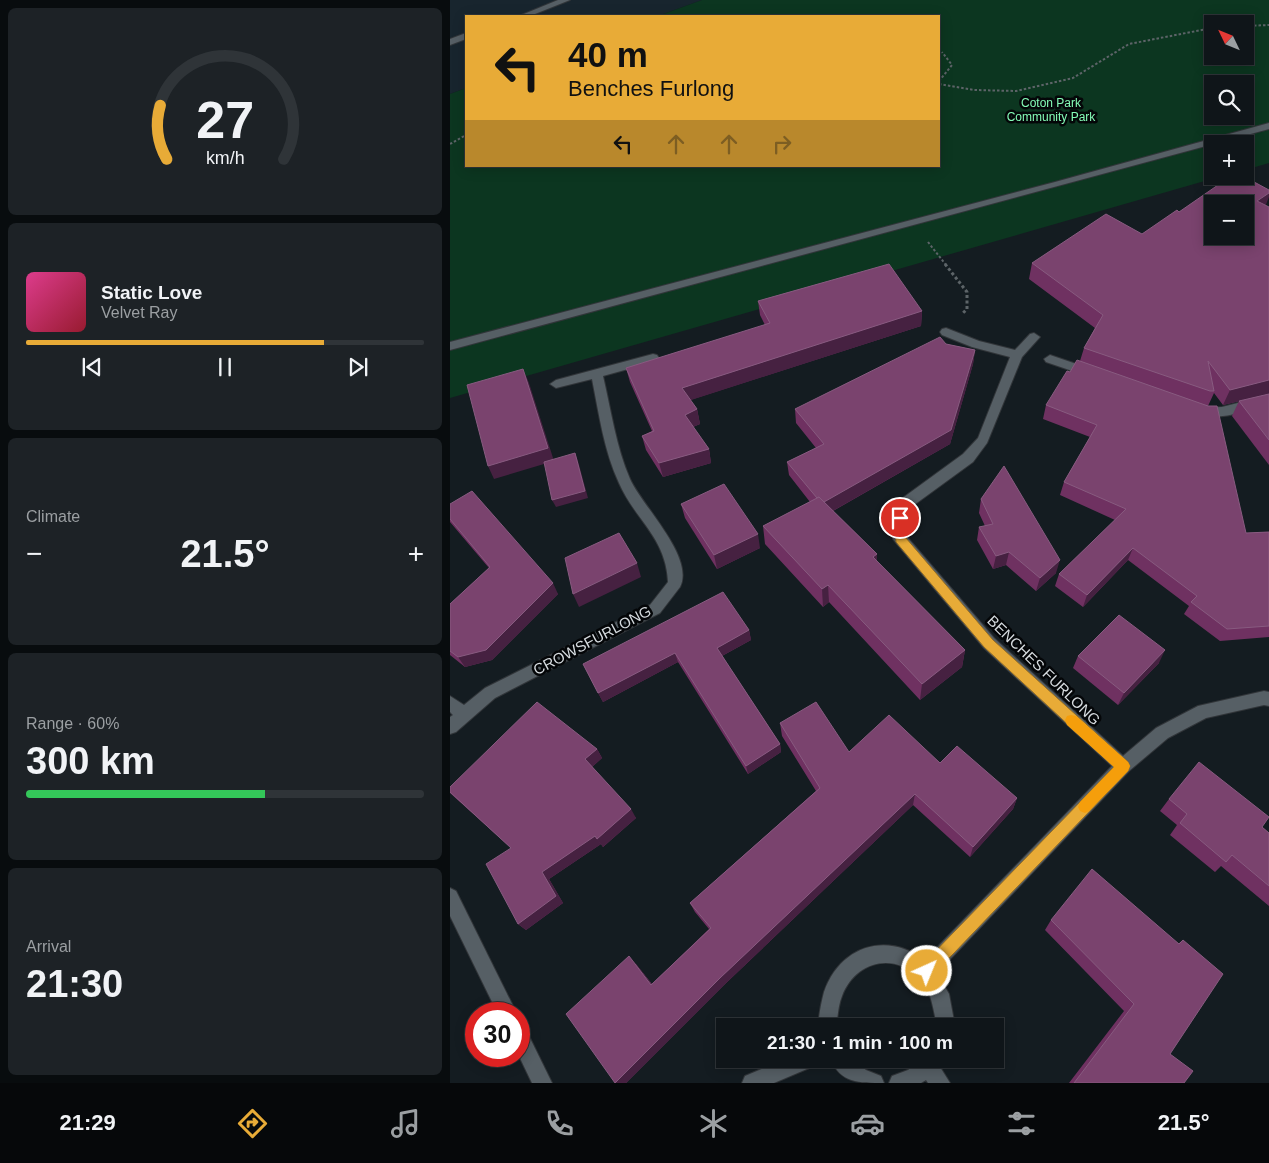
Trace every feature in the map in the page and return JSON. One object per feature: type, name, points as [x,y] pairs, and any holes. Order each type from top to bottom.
[{"type":"street","points":[[526,15],[566,0]]},
{"type":"street","points":[[450,42],[465,36]]},
{"type":"street","points":[[450,346],[1269,126]]},
{"type":"street","points":[[946,332],[976,344],[1017,355]]},
{"type":"street","name":"BENCHES FURLONG","points":[[1034,337],[1017,355],[984,440],[968,458],[909,501],[900,518],[900,539],[989,643],[1123,766]]},
{"type":"street","points":[[556,384],[653,358]]},
{"type":"street","points":[[1050,360],[1104,378]]},
{"type":"street","name":"CROWSFURLONG","points":[[450,727],[490,693],[655,609],[676,583],[674,564],[666,545],[625,483],[614,453],[597,374]]},
{"type":"street","points":[[1185,406],[1203,413],[1222,412],[1269,400]]},
{"type":"street","points":[[927,971],[1123,766],[1162,733],[1203,711],[1264,698],[1269,699]]},
{"type":"street","points":[[450,703],[464,714]]},
{"type":"street","points":[[450,897],[502,1002]]},
{"type":"street","points":[[827,1018],[828,1007],[834,988],[845,971],[860,959],[877,953],[895,953],[912,959],[927,971],[939,987],[945,1008],[946,1018]]},
{"type":"street","points":[[530,1059],[542,1083]]},
{"type":"street","points":[[752,1083],[786,1068]]},
{"type":"street","points":[[848,1068],[859,1077],[874,1083]]},
{"type":"street","points":[[899,1083],[912,1078],[925,1068]]},
{"type":"street","points":[[933,1068],[940,1083]]},
{"type":"path","points":[[1254,26],[1269,25]]},
{"type":"path","points":[[940,83],[974,90],[1016,91],[1073,78],[1129,44],[1204,30]]},
{"type":"path","points":[[940,82],[952,65],[942,52]]},
{"type":"path","points":[[450,144],[465,136]]},
{"type":"path","points":[[913,223],[967,292],[967,309],[946,332]]},
{"type":"shaded area","points":[[450,0],[702,0],[661,15],[465,15],[465,88],[450,94]]},
{"type":"green space","name":"Coton Park Community Park","points":[[702,0],[1269,0],[1269,163],[1254,167],[1254,135],[1204,135],[1204,181],[450,398],[450,94],[465,88],[465,167],[940,167],[940,15],[661,15]]},
{"type":"building","points":[[1254,182],[1269,190],[1269,193],[1257,201],[1269,207],[1269,380],[1230,390],[1208,361],[1214,391],[1210,391],[1084,348],[1103,315],[1032,263],[1106,214],[1142,234],[1177,210],[1179,212],[1218,185],[1254,185]]},
{"type":"building","points":[[889,264],[922,311],[682,388],[697,409],[685,415],[709,449],[659,463],[642,436],[654,431],[626,368],[770,323],[758,301]]},
{"type":"building","points":[[940,337],[946,344],[975,350],[951,430],[824,502],[819,497],[817,498],[787,462],[824,444],[795,409]]},
{"type":"building","points":[[1077,360],[1208,406],[1217,406],[1246,533],[1269,532],[1269,626],[1227,629],[1191,602],[1197,596],[1133,548],[1087,595],[1059,574],[1126,509],[1064,482],[1097,425],[1046,405],[1067,371],[1070,372]]},
{"type":"building","points":[[523,369],[548,448],[488,466],[467,385]]},
{"type":"building","points":[[1269,394],[1269,440],[1239,401]]},
{"type":"building","points":[[575,453],[585,491],[552,500],[544,462]]},
{"type":"building","points":[[1004,466],[1060,560],[1040,578],[1009,552],[996,556],[979,527],[993,524],[981,499]]},
{"type":"building","points":[[724,484],[758,534],[714,555],[681,504]]},
{"type":"building","points":[[472,491],[553,583],[486,650],[458,657],[450,651],[450,604],[490,567],[450,519],[450,504]]},
{"type":"building","points":[[819,497],[877,554],[873,557],[965,650],[922,684],[828,585],[822,589],[763,526]]},
{"type":"building","points":[[619,533],[637,563],[573,594],[565,558]]},
{"type":"building","points":[[723,592],[749,630],[717,648],[780,744],[746,766],[675,653],[598,693],[583,664]]},
{"type":"building","points":[[1119,615],[1165,650],[1124,693],[1078,656]]},
{"type":"building","points":[[537,702],[597,749],[585,759],[631,809],[597,839],[595,836],[542,872],[556,896],[518,924],[486,864],[511,848],[450,792],[450,787]]},
{"type":"building","points":[[816,702],[849,752],[889,715],[940,763],[957,746],[1017,798],[973,847],[915,794],[720,978],[615,1083],[566,1014],[629,956],[651,985],[711,928],[690,903],[820,788],[780,723]]},
{"type":"building","points":[[1199,762],[1269,817],[1262,827],[1269,833],[1269,886],[1232,855],[1226,862],[1180,823],[1187,814],[1169,799]]},
{"type":"building","points":[[1092,869],[1179,944],[1183,940],[1223,974],[1170,1054],[1193,1071],[1184,1083],[1074,1083],[1134,1004],[1051,920]]},
{"type":"slow traffic","points":[[1071,720],[1123,766],[1085,807]]},
{"type":"route","points":[[900,518],[900,539],[989,643],[1123,766],[927,971]]}]
